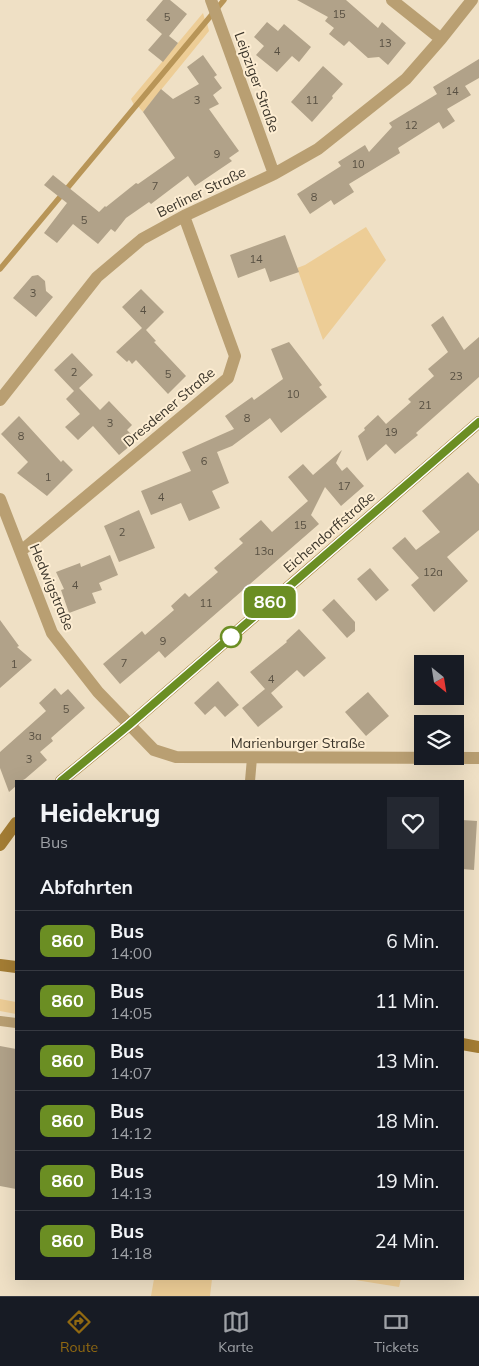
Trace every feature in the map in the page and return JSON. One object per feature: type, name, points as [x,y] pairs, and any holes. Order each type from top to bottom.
[{"type":"street","name":"Leipziger Straße","points":[[211,0],[274,174]]},
{"type":"street","points":[[392,0],[441,39]]},
{"type":"street","name":"Berliner Straße","points":[[0,400],[97,277],[142,239],[184,216],[274,174],[318,149],[406,79],[472,0]]},
{"type":"street","name":"Dresdener Straße","points":[[21,551],[228,378],[235,356],[184,216]]},
{"type":"street","name":"Eichendorffstraße","points":[[62,780],[129,725],[479,422]]},
{"type":"street","name":"Hedwigstraße","points":[[0,499],[52,633],[98,692],[129,725]]},
{"type":"street","name":"Marienburger Straße","points":[[129,725],[154,750],[176,757],[479,758]]},
{"type":"street","points":[[0,845],[15,824]]},
{"type":"street","points":[[0,965],[15,967]]},
{"type":"street","points":[[464,1044],[479,1047]]},
{"type":"lane","points":[[250,780],[252,758]]},
{"type":"lane","points":[[0,1020],[15,1023]]},
{"type":"shaded area","points":[[203,13],[205,20],[134,105],[131,99]]},
{"type":"shaded area","points":[[207,23],[209,31],[143,112],[137,105]]},
{"type":"shaded area","points":[[366,227],[386,260],[323,340],[297,268],[305,265]]},
{"type":"shaded area","points":[[0,999],[15,1002],[15,1014],[0,1011]]},
{"type":"shaded area","points":[[154,1280],[212,1280],[210,1296],[151,1296]]},
{"type":"shaded area","points":[[355,1280],[401,1280],[399,1287]]},
{"type":"building","points":[[163,0],[170,0],[187,14],[169,36],[178,43],[163,62],[148,50],[162,34],[146,20]]},
{"type":"building","points":[[297,0],[346,0],[378,28],[382,22],[406,43],[388,65],[379,57],[368,58],[349,41],[344,46],[329,34],[334,28],[325,21],[328,17]]},
{"type":"building","points":[[267,22],[278,31],[284,24],[311,47],[299,62],[292,56],[277,72],[256,55],[264,46],[254,37]]},
{"type":"building","points":[[203,55],[217,75],[214,77],[222,88],[213,95],[219,104],[209,109],[239,151],[229,158],[232,161],[195,186],[188,176],[151,204],[149,202],[126,218],[115,232],[111,229],[98,244],[73,224],[57,243],[44,233],[67,203],[44,185],[53,175],[99,212],[136,183],[138,184],[175,158],[143,112],[161,89],[173,99],[199,84],[187,67]]},
{"type":"building","points":[[479,59],[479,78],[465,86],[471,95],[447,109],[455,121],[443,129],[439,122],[398,148],[400,153],[349,184],[354,192],[334,205],[331,200],[310,214],[297,194],[341,166],[338,162],[365,145],[369,152],[392,127],[389,123],[437,94],[433,87]]},
{"type":"building","points":[[323,66],[343,84],[312,122],[291,102]]},
{"type":"building","points":[[285,235],[299,272],[270,282],[265,268],[238,278],[230,255]]},
{"type":"building","points":[[38,275],[45,281],[46,291],[53,297],[36,317],[13,298],[32,276]]},
{"type":"building","points":[[141,289],[164,312],[146,330],[156,341],[154,342],[186,376],[168,394],[136,360],[132,364],[129,360],[127,362],[116,352],[142,328],[122,307]]},
{"type":"building","points":[[443,316],[464,350],[479,337],[479,377],[416,433],[418,435],[395,454],[386,444],[367,461],[358,436],[378,415],[386,424],[411,402],[408,399],[434,376],[428,369],[448,352],[431,325]]},
{"type":"building","points":[[289,342],[322,385],[319,387],[327,397],[281,433],[270,418],[232,446],[217,452],[229,483],[212,491],[220,508],[189,521],[181,503],[151,515],[141,491],[191,471],[182,452],[234,429],[225,416],[252,397],[254,400],[283,379],[271,349]]},
{"type":"building","points":[[72,353],[93,375],[79,388],[100,410],[109,401],[132,425],[127,430],[137,440],[119,455],[93,426],[78,440],[65,427],[80,414],[66,399],[74,391],[54,370]]},
{"type":"building","points":[[19,416],[61,462],[63,460],[73,470],[47,496],[17,473],[28,462],[1,434]]},
{"type":"building","points":[[342,450],[336,463],[342,471],[347,467],[364,486],[341,506],[325,487],[311,515],[319,524],[165,658],[159,651],[120,684],[103,664],[142,631],[145,635],[174,610],[171,606],[185,593],[189,597],[218,572],[214,568],[243,543],[239,539],[261,520],[272,532],[308,501],[288,477],[303,464],[313,475]]},
{"type":"building","points":[[468,472],[479,484],[479,530],[447,557],[468,581],[434,612],[411,585],[419,578],[392,548],[405,537],[416,550],[440,532],[422,511]]},
{"type":"building","points":[[139,510],[155,548],[119,562],[104,526]]},
{"type":"building","points":[[110,555],[118,575],[99,583],[102,590],[92,593],[96,603],[69,613],[61,590],[64,589],[56,572],[80,563],[81,567]]},
{"type":"building","points":[[370,568],[389,590],[376,601],[357,579]]},
{"type":"building","points":[[334,599],[355,622],[355,631],[347,638],[322,610]]},
{"type":"building","points":[[0,620],[19,646],[17,647],[32,660],[0,688]]},
{"type":"building","points":[[299,629],[326,658],[304,677],[297,670],[271,693],[283,707],[258,727],[242,708],[265,689],[250,672],[287,642]]},
{"type":"building","points":[[218,681],[239,705],[225,717],[215,706],[205,715],[194,703]]},
{"type":"building","points":[[55,688],[61,695],[68,689],[85,708],[51,738],[53,741],[40,752],[47,760],[25,779],[15,780],[15,787],[9,792],[0,768],[0,752],[46,711],[39,703]]},
{"type":"building","points":[[368,692],[389,716],[366,736],[345,712]]},
{"type":"building","points":[[464,820],[477,821],[474,870],[464,869]]},
{"type":"building","points":[[0,1046],[15,1049],[15,1189],[0,1186]]},
{"type":"waterway","points":[[0,269],[224,0]]},
{"type":"bus line","name":"860","points":[[62,780],[129,725],[479,422]]}]
